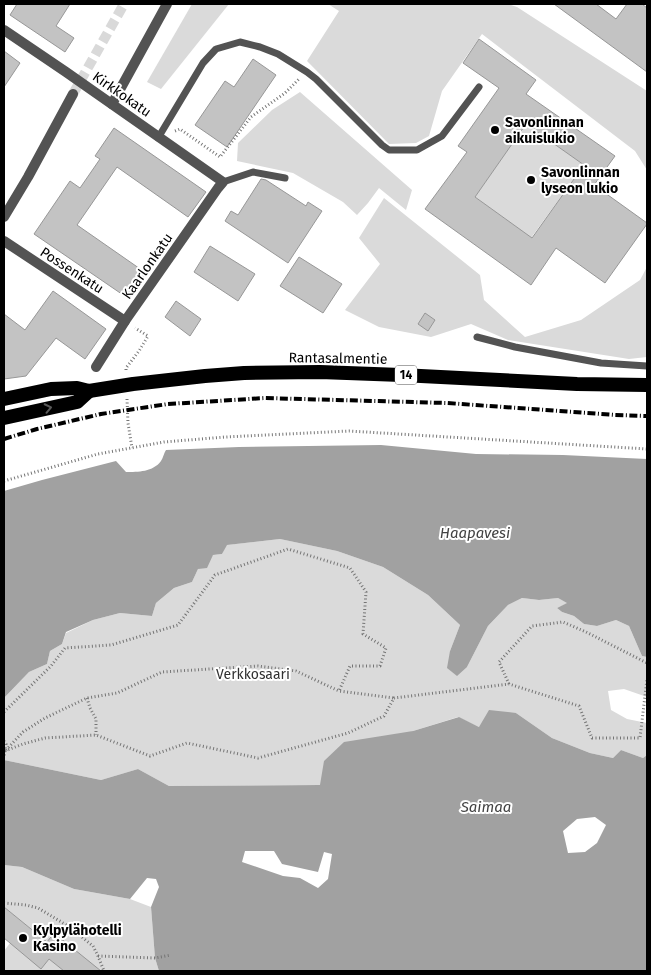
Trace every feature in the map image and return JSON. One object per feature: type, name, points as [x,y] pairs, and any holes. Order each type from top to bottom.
[{"type":"highway","name":"Rantasalmentie","points":[[6,398],[51,389],[77,388],[95,390],[166,380],[244,373],[320,372],[577,384],[647,385]]},
{"type":"highway","name":"Rantasalmentie","points":[[4,418],[77,402],[95,390]]},
{"type":"street","points":[[112,104],[167,4]]},
{"type":"street","name":"Kirkkokatu","points":[[4,30],[223,182]]},
{"type":"street","points":[[4,217],[73,94]]},
{"type":"street","name":"Kaarlonkatu","points":[[96,367],[125,321],[223,182]]},
{"type":"street","name":"Possenkatu","points":[[8,244],[125,321]]},
{"type":"lane","points":[[158,138],[203,62],[216,49],[240,42],[278,54],[307,72],[382,145],[390,150],[417,150],[442,136],[479,87]]},
{"type":"lane","points":[[223,182],[253,172],[285,178]]},
{"type":"lane","points":[[478,337],[515,347],[592,361],[647,366]]},
{"type":"path","points":[[173,132],[180,129],[220,157],[251,117],[285,93],[307,72]]},
{"type":"path","points":[[126,377],[126,368],[148,336]]},
{"type":"path","points":[[127,396],[128,423],[132,448]]},
{"type":"path","points":[[4,481],[98,454],[164,442],[225,437],[349,431],[647,449]]},
{"type":"path","points":[[4,712],[51,666],[65,648],[111,645],[178,625],[215,575],[288,549],[350,568],[366,592],[363,634],[386,648],[380,666],[350,666],[339,691]]},
{"type":"path","points":[[509,684],[499,662],[532,626],[562,622],[647,663]]},
{"type":"path","points":[[5,751],[23,732],[45,718],[87,698],[117,693],[162,672],[258,666],[296,671],[339,691],[394,698],[509,684],[578,706],[592,738],[640,738],[647,679]]},
{"type":"path","points":[[87,698],[96,719],[96,735]]},
{"type":"path","points":[[5,751],[45,738],[96,735],[150,756],[187,743],[258,758],[348,733],[384,716],[394,698]]},
{"type":"path","points":[[4,741],[6,744],[4,757]]},
{"type":"path","points":[[4,902],[26,904],[38,908],[68,926],[93,946],[104,971]]},
{"type":"path","points":[[98,956],[155,958],[171,955]]},
{"type":"green space","points":[[192,4],[229,4],[161,89],[147,82]]},
{"type":"green space","points":[[328,4],[508,4],[517,7],[647,91],[647,170],[635,151],[482,34],[442,91],[429,136],[416,143],[389,144],[307,61],[339,11]]},
{"type":"green space","points":[[300,92],[412,190],[406,210],[379,188],[357,215],[343,202],[293,173],[237,161],[238,143],[272,110]]},
{"type":"green space","points":[[526,124],[584,165],[531,238],[475,197]]},
{"type":"green space","points":[[384,198],[480,275],[484,300],[525,337],[581,320],[640,280],[647,267],[647,357],[629,359],[508,340],[471,324],[431,337],[379,327],[345,310],[380,264],[359,238]]},
{"type":"green space","name":"Verkkosaari","points":[[280,539],[337,551],[383,567],[428,595],[460,625],[450,651],[467,667],[488,626],[508,605],[522,598],[539,600],[558,598],[568,603],[557,608],[574,616],[584,624],[597,626],[616,620],[629,626],[642,656],[647,657],[647,697],[624,689],[608,691],[611,710],[627,719],[647,723],[647,755],[643,758],[621,750],[613,758],[590,753],[552,738],[516,713],[479,727],[458,717],[413,731],[321,785],[169,786],[138,769],[101,780],[4,760],[4,698],[29,672],[47,664],[50,651],[62,644],[66,633],[93,620],[120,613],[152,616],[156,603],[174,588],[192,582],[198,569],[213,555],[222,554],[226,545]]},
{"type":"green space","points":[[4,865],[22,867],[74,889],[130,899],[151,907],[155,958],[159,971],[99,971],[47,942],[9,911],[4,916]]},
{"type":"green space","points":[[10,943],[41,968],[49,959],[64,971],[4,971],[4,951]]},
{"type":"water","name":"Haapavesi","points":[[381,445],[476,454],[563,455],[647,459],[647,657],[642,656],[629,626],[616,620],[597,626],[584,624],[574,616],[557,608],[567,603],[558,598],[539,600],[522,598],[508,605],[488,626],[467,667],[457,676],[447,668],[450,651],[460,625],[428,595],[383,567],[337,551],[280,539],[227,545],[222,554],[213,555],[207,568],[198,569],[192,582],[174,588],[156,603],[152,616],[120,613],[93,620],[66,632],[62,644],[50,651],[47,664],[29,672],[4,698],[4,491],[116,461],[126,472],[145,471],[158,465],[166,450]]},
{"type":"water","name":"Saimaa","points":[[489,710],[516,713],[552,738],[590,753],[613,758],[621,750],[643,758],[647,755],[647,971],[159,971],[155,958],[151,907],[159,887],[156,879],[147,878],[130,899],[74,889],[22,867],[4,865],[4,760],[101,780],[138,769],[169,786],[320,785],[324,761],[344,742],[413,731],[459,717],[479,727]],"holes":[[[595,817],[606,825],[597,843],[585,852],[568,853],[563,831],[577,819]],[[245,851],[274,851],[282,864],[318,872],[324,852],[332,854],[328,879],[318,888],[300,878],[283,876],[242,862]]]},
{"type":"building","points":[[17,4],[70,4],[56,26],[74,38],[65,52],[10,15]]},
{"type":"building","points":[[554,4],[596,4],[616,19],[627,4],[642,4],[647,8],[647,72]]},
{"type":"building","points":[[479,39],[536,80],[526,94],[615,156],[594,185],[647,224],[605,283],[556,248],[531,285],[425,209],[467,152],[458,146],[499,88],[463,63]],"holes":[[[526,124],[584,165],[532,238],[475,197]]]},
{"type":"building","points":[[4,51],[20,63],[4,87]]},
{"type":"building","points":[[253,59],[276,75],[227,147],[195,125],[225,81],[234,87]]},
{"type":"building","points":[[114,128],[206,192],[188,217],[117,167],[77,225],[146,273],[129,299],[34,234],[70,181],[80,188],[100,159],[95,156]]},
{"type":"building","points":[[261,179],[266,180],[306,206],[308,202],[322,211],[288,263],[225,221],[231,211],[238,215]]},
{"type":"building","points":[[210,246],[255,274],[238,301],[194,272]]},
{"type":"building","points":[[299,257],[342,284],[323,313],[280,286]]},
{"type":"building","points":[[53,291],[106,329],[85,359],[56,338],[26,376],[4,379],[4,314],[25,330]]},
{"type":"building","points":[[176,301],[201,319],[190,336],[165,317]]},
{"type":"building","points":[[425,313],[435,320],[428,331],[418,324]]},
{"type":"building","name":"Kylpylähotelli Kasino","points":[[4,907],[47,942],[54,933],[101,971],[64,971],[49,959],[41,969],[4,938]]},
{"type":"tunnel","points":[[73,94],[124,4]]},
{"type":"railway","points":[[4,439],[101,414],[168,404],[265,398],[447,403],[647,416]]},
{"type":"place","name":"Savonlinnan aikuislukio","points":[[495,130]]},
{"type":"place","name":"Savonlinnan lyseon lukio","points":[[531,180]]},
{"type":"place","name":"Kylpylähotelli Kasino","points":[[23,938]]}]
